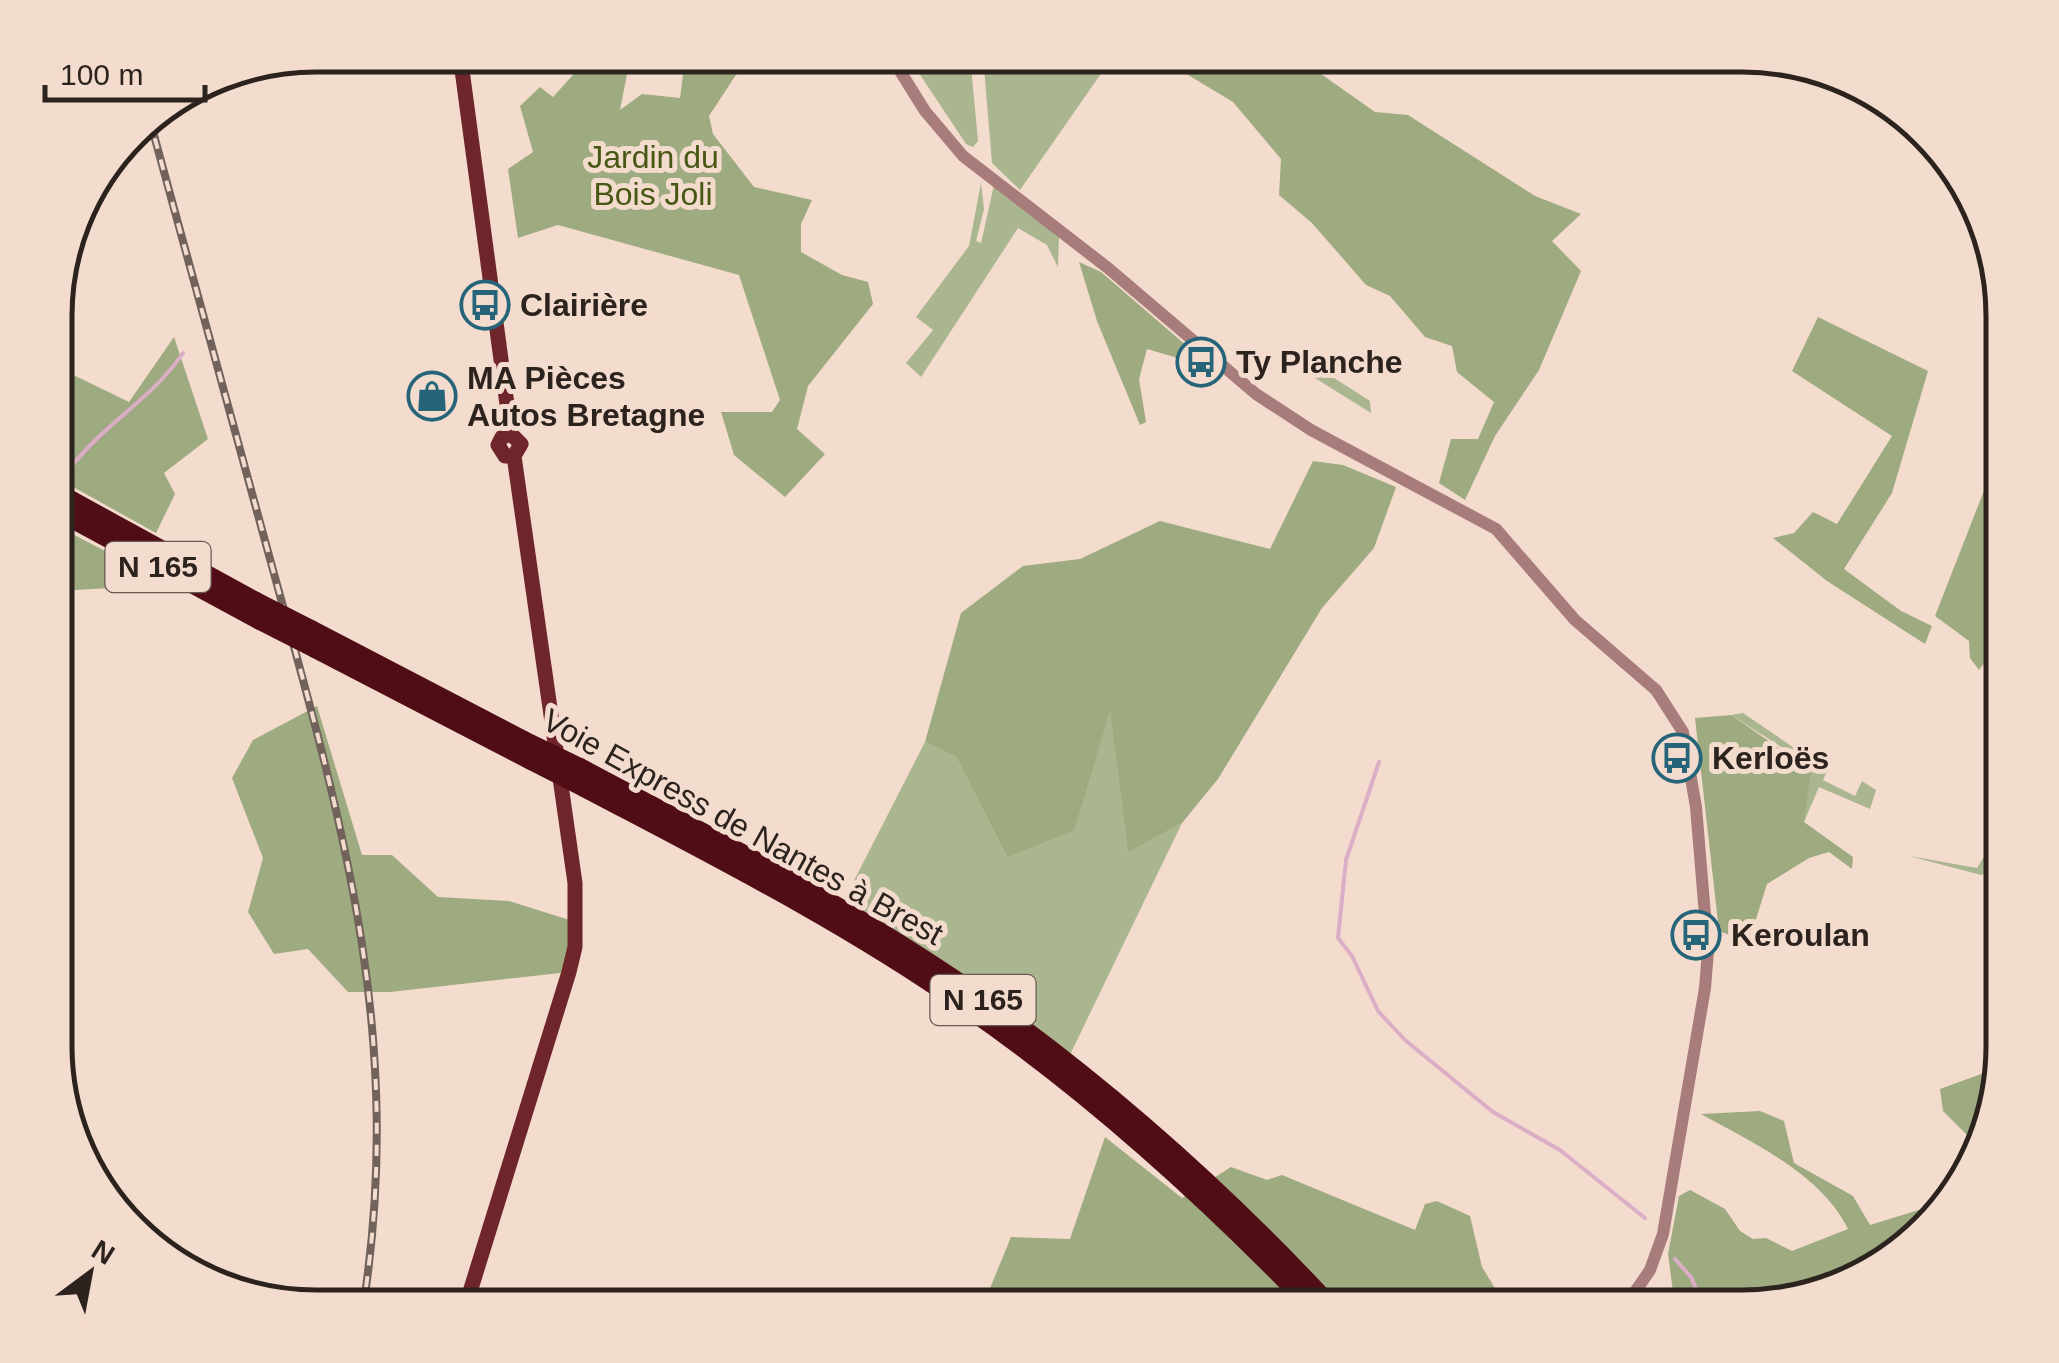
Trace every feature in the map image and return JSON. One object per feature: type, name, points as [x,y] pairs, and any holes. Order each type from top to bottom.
[{"type":"highway","name":"Voie Express de Nantes à Brest","points":[[72,500],[256,601],[806,888],[998,1011],[1175,1151],[1315,1290]]},
{"type":"highway","name":"Voie Express de Nantes à Brest","points":[[72,519],[781,892],[989,1023],[1164,1163],[1294,1290]]},
{"type":"main road","points":[[462,72],[510,434],[502,437],[498,445],[505,456],[514,456],[576,882],[576,922],[569,972],[471,1290]]},
{"type":"street","points":[[901,72],[926,111],[963,156],[1108,268],[1256,394],[1311,430],[1496,529],[1575,620],[1656,690],[1671,710],[1683,732],[1696,806],[1708,950],[1675,1183],[1650,1270],[1636,1290]]},
{"type":"green space","name":"Jardin du Bois Joli","points":[[576,72],[627,72],[620,110],[642,94],[680,98],[683,72],[738,72],[709,116],[713,134],[754,187],[812,200],[801,224],[801,252],[842,275],[868,282],[873,304],[808,386],[797,429],[825,454],[785,497],[734,455],[721,412],[772,412],[780,400],[739,275],[558,225],[518,238],[508,169],[533,152],[520,106],[540,87],[553,97]]},
{"type":"green space","points":[[918,72],[972,72],[978,141],[973,147],[966,144]]},
{"type":"green space","points":[[984,72],[1102,72],[1020,190],[992,163]]},
{"type":"green space","points":[[1183,72],[1318,72],[1375,112],[1408,115],[1535,196],[1581,214],[1552,241],[1581,271],[1539,370],[1495,436],[1465,500],[1439,483],[1451,439],[1478,439],[1494,402],[1457,372],[1452,346],[1425,337],[1390,296],[1366,285],[1312,223],[1279,195],[1281,159],[1233,102]]},
{"type":"green space","points":[[981,183],[984,209],[976,241],[981,243],[994,185],[1059,236],[1058,267],[1047,245],[1018,228],[921,377],[906,363],[933,330],[916,317],[969,246]]},
{"type":"green space","points":[[1079,262],[1101,272],[1188,347],[1185,360],[1147,349],[1139,379],[1146,422],[1140,425],[1097,321]]},
{"type":"green space","points":[[1818,317],[1928,371],[1892,493],[1844,569],[1901,611],[1932,626],[1925,644],[1827,581],[1773,538],[1794,533],[1813,512],[1837,524],[1892,436],[1792,371]]},
{"type":"green space","points":[[174,337],[208,439],[164,473],[175,494],[156,533],[72,486],[72,374],[129,402]]},
{"type":"green space","points":[[1325,353],[1331,376],[1370,401],[1371,413],[1307,373],[1310,354]]},
{"type":"green space","points":[[1313,461],[1343,465],[1396,487],[1374,548],[1322,608],[1218,779],[1182,823],[1128,852],[1110,711],[1074,831],[1007,857],[956,757],[925,742],[961,613],[1023,566],[1080,559],[1160,521],[1270,549]]},
{"type":"green space","points":[[1986,486],[1986,661],[1979,670],[1970,658],[1969,641],[1935,616]]},
{"type":"green space","points":[[72,534],[132,565],[111,588],[72,590]]},
{"type":"green space","points":[[317,706],[362,855],[392,855],[438,897],[509,901],[576,922],[569,972],[390,992],[348,992],[308,949],[274,954],[248,912],[263,858],[232,778],[253,740]]},
{"type":"green space","points":[[1110,708],[1128,851],[1182,823],[1067,1061],[840,908],[925,742],[956,757],[1007,857]]},
{"type":"green space","points":[[1743,713],[1816,763],[1831,763],[1823,780],[1855,796],[1862,781],[1876,790],[1870,809],[1819,787],[1804,822],[1792,754],[1731,715]]},
{"type":"green space","points":[[1731,715],[1811,770],[1804,822],[1853,857],[1852,869],[1829,852],[1809,858],[1767,884],[1756,919],[1757,946],[1719,931],[1695,718]]},
{"type":"green space","points":[[1986,853],[1986,872],[1981,875],[1909,856],[1977,868]]},
{"type":"green space","points":[[1985,1073],[1969,1137],[1943,1111],[1940,1089]]},
{"type":"green space","points":[[1760,1111],[1784,1121],[1794,1163],[1853,1196],[1870,1225],[1924,1208],[1865,1258],[1806,1282],[1759,1290],[1673,1290],[1668,1254],[1679,1196],[1690,1190],[1725,1209],[1740,1231],[1753,1239],[1766,1238],[1792,1251],[1848,1229],[1836,1209],[1803,1176],[1701,1114]]},
{"type":"green space","points":[[1105,1137],[1182,1198],[1231,1167],[1267,1180],[1282,1175],[1415,1230],[1425,1204],[1437,1201],[1470,1216],[1482,1267],[1496,1290],[989,1290],[1011,1237],[1070,1239]]},
{"type":"waterway","points":[[72,466],[157,384],[183,353]]},
{"type":"waterway","points":[[1379,762],[1346,860],[1338,938],[1352,956],[1378,1011],[1405,1040],[1493,1112],[1560,1150],[1645,1218]]},
{"type":"waterway","points":[[1675,1259],[1697,1290]]},
{"type":"railway","points":[[154,134],[299,665],[344,845],[372,1023],[377,1115],[374,1209],[365,1290]]},
{"type":"place","name":"Clairière","points":[[485,305]]},
{"type":"place","name":"Ty Planche","points":[[1201,362]]},
{"type":"place","name":"MA Pièces Autos Bretagne","points":[[432,396]]},
{"type":"place","name":"Kerloës","points":[[1677,758]]},
{"type":"place","name":"Keroulan","points":[[1696,935]]}]
